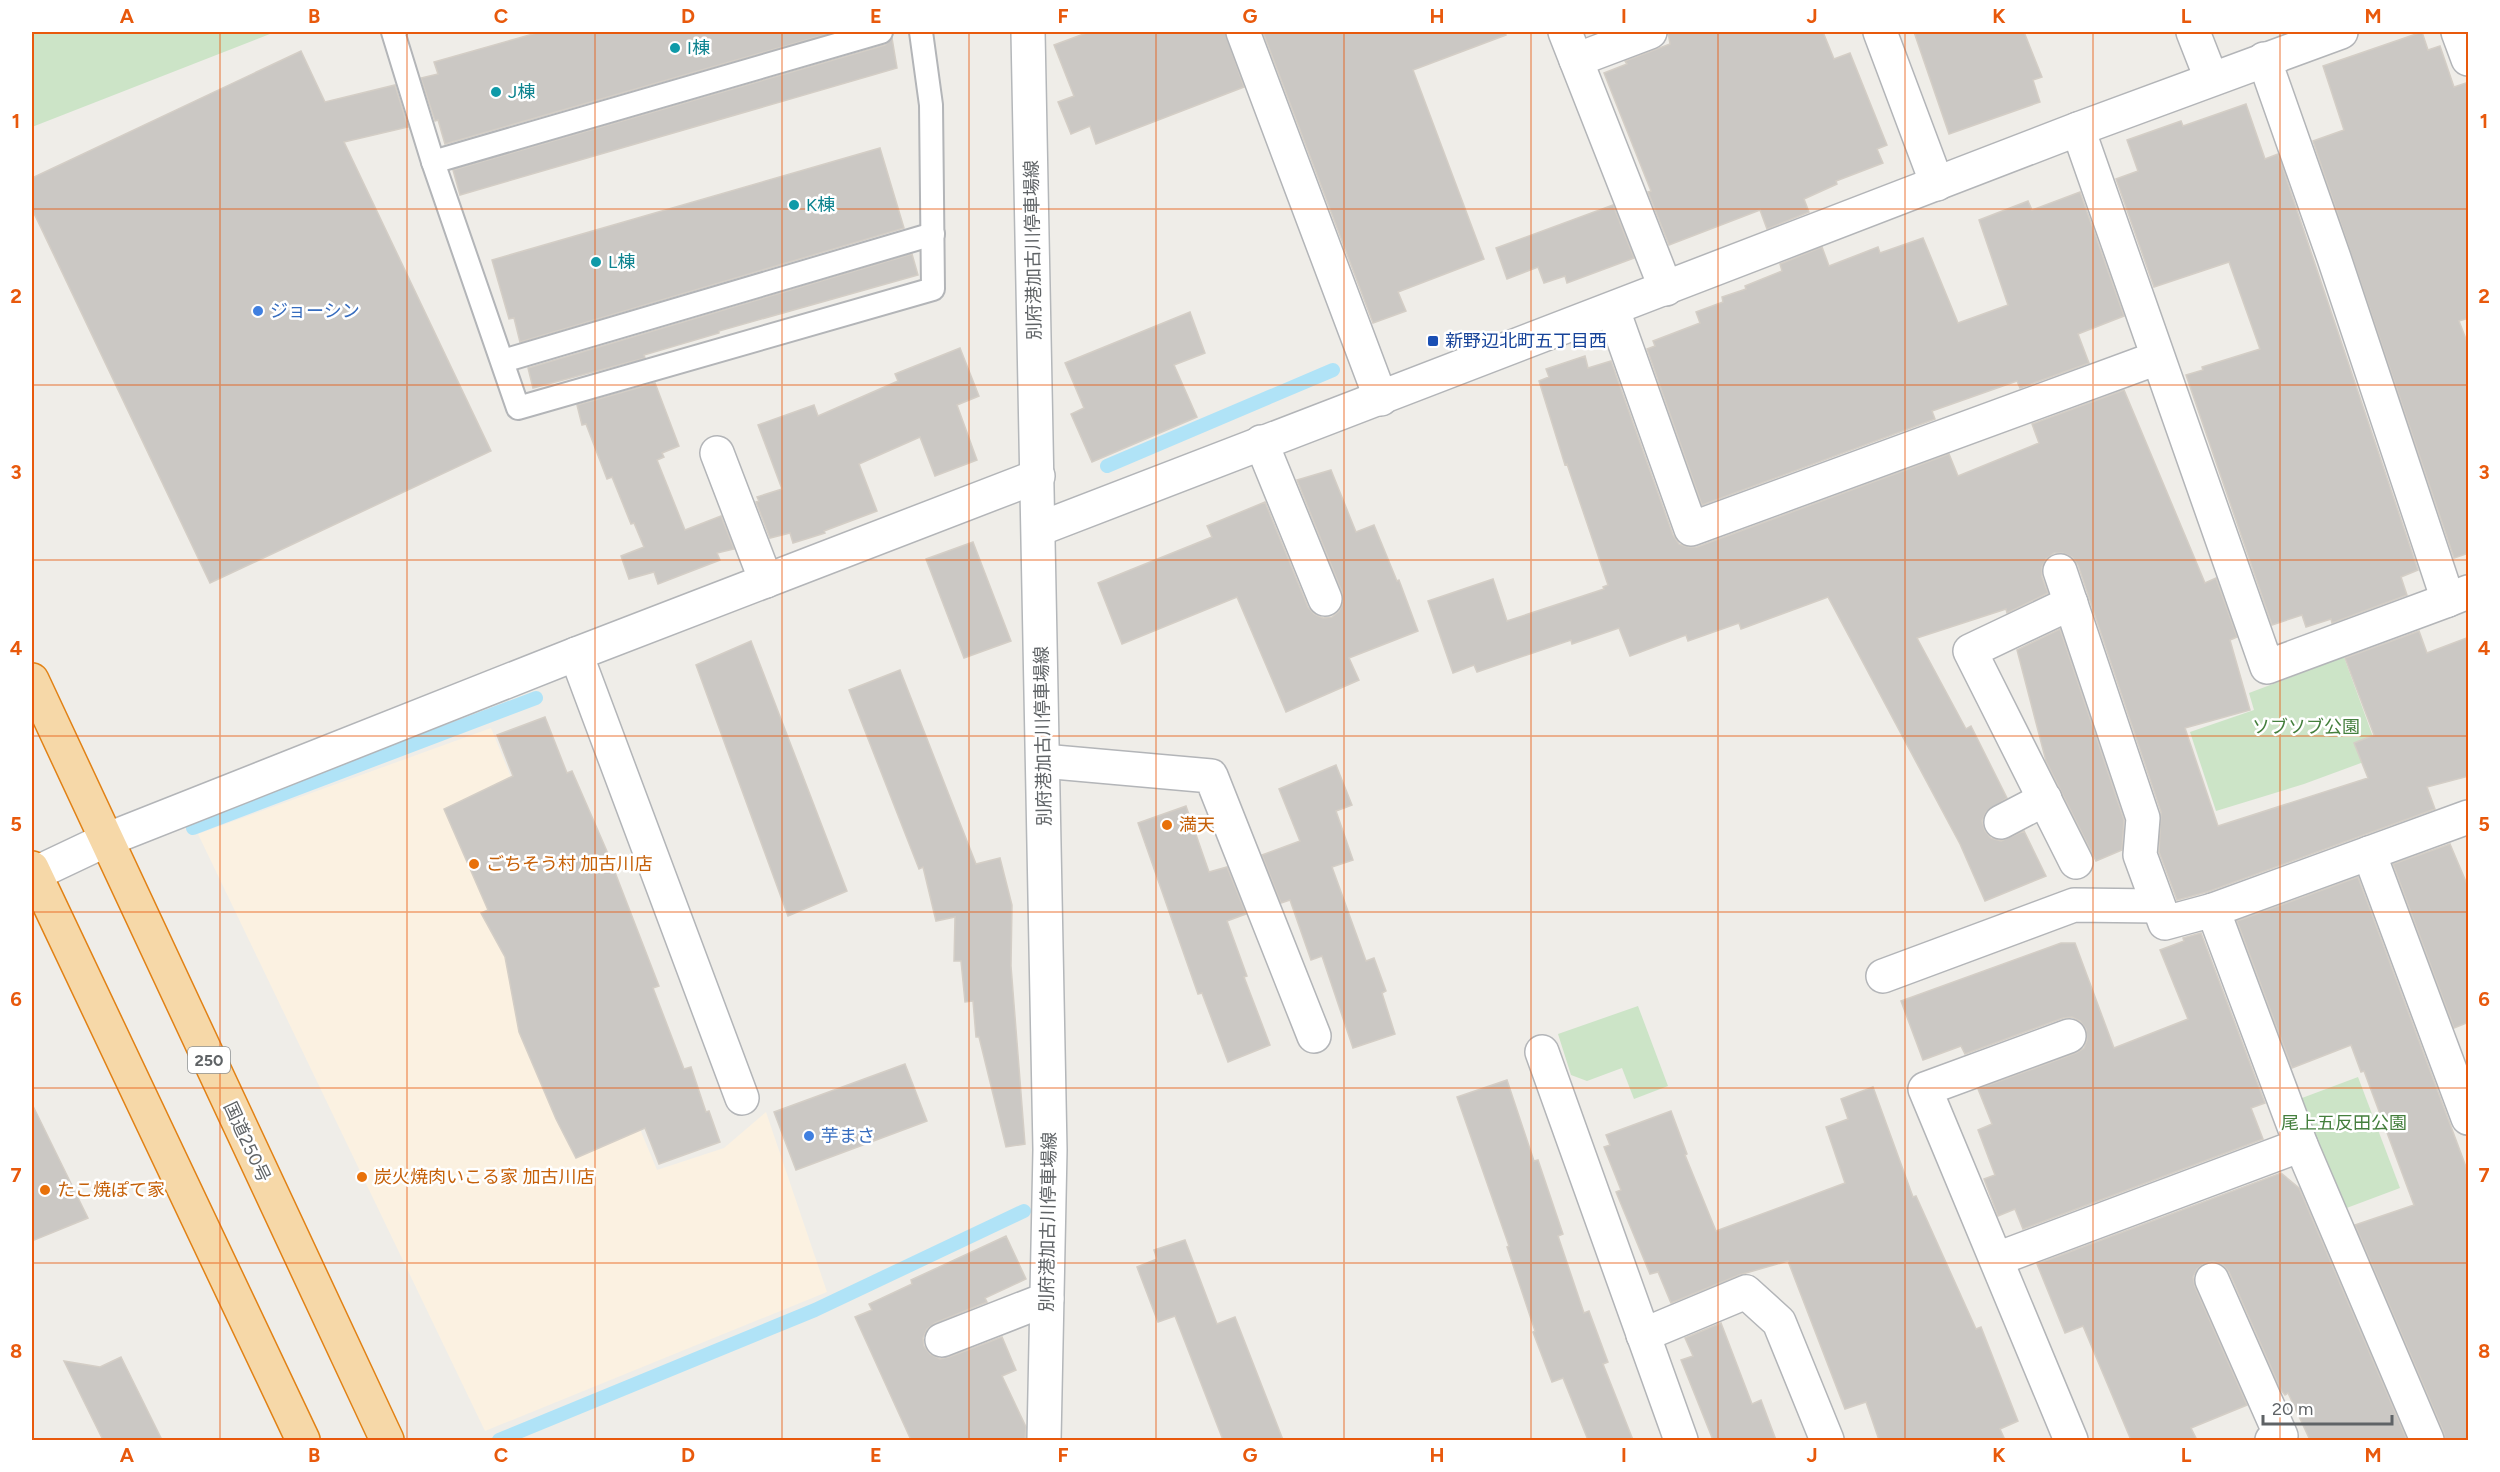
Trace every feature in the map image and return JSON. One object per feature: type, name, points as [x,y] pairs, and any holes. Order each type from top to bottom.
[{"type":"highway","name":"国道250号","points":[[32,680],[387,1440]]},
{"type":"highway","points":[[32,872],[303,1440]]},
{"type":"street","name":"別府港加古川停車場線","points":[[1028,32],[1040,529],[1050,1150],[1044,1440]]},
{"type":"street","points":[[1243,32],[1381,399]]},
{"type":"street","points":[[1650,32],[1570,46],[1666,289]]},
{"type":"street","points":[[1880,32],[1937,184]]},
{"type":"street","points":[[2193,32],[2211,78]]},
{"type":"street","points":[[1040,529],[2211,78],[2341,32]]},
{"type":"street","points":[[2458,32],[2469,59]]},
{"type":"street","points":[[2078,129],[2267,667],[2458,596],[2264,60]]},
{"type":"street","points":[[1613,310],[1691,529],[2157,358]]},
{"type":"street","points":[[1261,442],[1325,599]]},
{"type":"street","points":[[717,453],[766,581]]},
{"type":"street","points":[[32,872],[106,840],[576,654],[1038,476]]},
{"type":"street","points":[[2060,571],[2143,818],[2140,855],[2165,923],[2214,910],[2469,817]]},
{"type":"street","points":[[2071,603],[1970,651],[2076,862]]},
{"type":"street","points":[[576,654],[742,1098]]},
{"type":"street","points":[[1043,760],[1211,776],[1314,1036]]},
{"type":"street","points":[[2001,822],[2045,800]]},
{"type":"street","points":[[2369,853],[2469,1118]]},
{"type":"street","points":[[1883,976],[2074,905],[2157,906]]},
{"type":"street","points":[[2214,910],[2301,1144],[2427,1440]]},
{"type":"street","points":[[2068,1036],[1925,1089],[2071,1440]]},
{"type":"street","points":[[1542,1052],[1681,1440]]},
{"type":"street","points":[[1997,1259],[2301,1144]]},
{"type":"street","points":[[2211,1280],[2282,1436],[2272,1440]]},
{"type":"street","points":[[1643,1335],[1746,1292],[1779,1322],[1827,1440]]},
{"type":"street","points":[[942,1340],[1047,1299]]},
{"type":"lane","points":[[395,32],[393,32],[433,162],[518,408],[933,289],[931,105],[921,32]]},
{"type":"lane","points":[[433,162],[881,32]]},
{"type":"lane","points":[[503,361],[933,234]]},
{"type":"shaded area","points":[[491,728],[562,902],[642,1134],[657,1170],[724,1148],[766,1112],[827,1292],[485,1431],[198,834]]},
{"type":"green space","points":[[32,32],[275,32],[32,127]]},
{"type":"green space","name":"ソブソブ公園","points":[[2344,657],[2380,756],[2304,784],[2216,811],[2190,732],[2254,710],[2249,693]]},
{"type":"green space","points":[[1638,1006],[1668,1086],[1634,1099],[1622,1068],[1587,1081],[1571,1075],[1558,1034]]},
{"type":"green space","name":"尾上五反田公園","points":[[2358,1077],[2400,1188],[2344,1209],[2302,1098]]},
{"type":"building","points":[[540,32],[834,32],[445,144],[421,78],[438,74],[434,62]]},
{"type":"building","points":[[1089,32],[1225,32],[1244,87],[1096,144],[1090,126],[1071,134],[1058,102],[1074,96],[1054,45]]},
{"type":"building","points":[[1263,32],[1505,32],[1506,35],[1413,70],[1484,259],[1398,292],[1406,311],[1373,323]]},
{"type":"building","points":[[1668,32],[1823,32],[1834,59],[1850,53],[1887,145],[1877,149],[1883,163],[1836,181],[1837,184],[1804,199],[1809,212],[1767,229],[1760,210],[1669,245],[1648,192],[1651,191],[1604,73],[1627,64],[1625,61],[1670,44]]},
{"type":"building","points":[[1914,32],[2024,32],[2042,77],[2033,80],[2040,102],[1949,134]]},
{"type":"building","points":[[2422,32],[2428,50],[2440,46],[2454,87],[2469,82],[2469,318],[2459,321],[2469,347],[2469,553],[2454,558],[2313,141],[2344,130],[2323,66]]},
{"type":"building","points":[[892,38],[897,68],[460,195],[453,170],[885,45]]},
{"type":"building","points":[[301,51],[325,102],[395,85],[408,127],[344,142],[491,451],[210,583],[32,209],[32,178]]},
{"type":"building","points":[[2246,104],[2265,159],[2278,154],[2418,570],[2401,577],[2407,595],[2332,623],[2331,619],[2306,627],[2302,615],[2272,625],[2186,375],[2203,370],[2202,367],[2260,349],[2229,262],[2154,287],[2116,179],[2138,171],[2127,140],[2181,121],[2183,126]]},
{"type":"building","points":[[880,148],[904,228],[520,342],[514,318],[509,319],[492,260]]},
{"type":"building","points":[[2080,192],[2124,316],[2078,334],[2089,363],[2020,388],[2017,381],[1932,411],[1935,419],[1702,505],[1647,349],[1655,346],[1653,341],[1700,323],[1696,312],[1723,302],[1722,297],[1746,289],[1745,286],[1782,271],[1780,264],[1822,247],[1829,266],[1878,247],[1880,253],[1923,238],[1958,323],[2008,305],[1979,220],[2028,201],[2032,210]]},
{"type":"building","points":[[1613,205],[1634,258],[1567,283],[1565,276],[1544,283],[1538,267],[1507,279],[1496,248]]},
{"type":"building","points":[[912,254],[918,275],[719,331],[719,333],[644,355],[645,358],[533,388],[528,368]]},
{"type":"building","points":[[1190,312],[1205,353],[1174,365],[1197,417],[1092,462],[1071,414],[1084,408],[1065,363]]},
{"type":"building","points":[[960,348],[979,396],[957,405],[977,460],[935,476],[920,437],[859,464],[877,511],[824,531],[825,533],[793,543],[790,533],[770,538],[756,502],[759,501],[757,497],[782,489],[758,425],[814,405],[818,416],[898,381],[895,374]]},
{"type":"building","points":[[1585,356],[1588,368],[1611,361],[1673,535],[1679,544],[1688,547],[1697,547],[1949,454],[1958,476],[2039,443],[2032,424],[2124,390],[2205,583],[2216,578],[2237,637],[2230,640],[2250,710],[2185,728],[2218,826],[2368,778],[2354,743],[2374,735],[2345,658],[2419,631],[2427,653],[2469,637],[2469,776],[2427,787],[2435,809],[2207,892],[2177,900],[2159,852],[2161,812],[2078,565],[2072,557],[2063,553],[2054,553],[2046,559],[2042,567],[2042,577],[2048,593],[2007,613],[2006,609],[1917,638],[1966,729],[1971,726],[2007,798],[1986,812],[1982,821],[1985,831],[1991,838],[2001,841],[2024,831],[2046,876],[1985,901],[1960,844],[1828,597],[1741,629],[1739,623],[1688,641],[1686,635],[1630,656],[1619,628],[1572,644],[1571,640],[1477,672],[1474,665],[1453,673],[1428,601],[1493,579],[1507,621],[1604,589],[1603,587],[1608,585],[1567,464],[1565,465],[1539,381],[1549,377],[1546,369]]},
{"type":"building","points":[[655,383],[679,446],[662,453],[664,457],[657,460],[685,530],[721,516],[734,549],[717,553],[720,560],[658,584],[654,572],[629,579],[621,556],[644,547],[634,523],[631,524],[612,477],[607,479],[586,424],[582,425],[577,405]]},
{"type":"building","points":[[1331,470],[1356,532],[1374,525],[1397,581],[1399,580],[1418,631],[1349,658],[1359,680],[1286,712],[1237,597],[1122,644],[1098,583],[1212,537],[1207,526],[1265,502],[1308,607],[1314,614],[1323,618],[1332,617],[1339,611],[1343,602],[1342,592],[1297,480]]},
{"type":"building","points":[[973,542],[1011,641],[964,658],[926,559]]},
{"type":"building","points":[[2060,629],[2124,820],[2122,850],[2096,861],[2046,761],[2017,650]]},
{"type":"building","points":[[751,641],[847,891],[788,916],[696,665]]},
{"type":"building","points":[[900,670],[976,864],[1000,858],[1012,905],[1011,966],[1025,1144],[1006,1147],[979,1037],[976,1037],[973,1001],[965,1002],[961,961],[954,961],[955,917],[936,921],[923,867],[919,869],[849,690]]},
{"type":"building","points":[[545,717],[567,773],[572,771],[606,849],[659,986],[653,988],[684,1069],[691,1067],[706,1112],[709,1111],[720,1142],[659,1164],[645,1128],[576,1158],[556,1119],[519,1032],[505,957],[481,913],[488,910],[444,809],[513,776],[497,735]]},
{"type":"building","points":[[1336,765],[1352,805],[1336,811],[1353,860],[1332,867],[1366,961],[1374,958],[1386,991],[1382,993],[1395,1034],[1353,1048],[1322,956],[1311,960],[1290,900],[1281,903],[1262,855],[1300,841],[1279,789]]},
{"type":"building","points":[[1186,806],[1209,872],[1227,867],[1246,914],[1227,921],[1247,976],[1244,977],[1270,1045],[1228,1062],[1202,993],[1198,994],[1138,823]]},
{"type":"building","points":[[2450,844],[2469,889],[2469,1022],[2454,1028],[2393,864]]},
{"type":"building","points":[[2358,877],[2469,1175],[2469,1440],[2445,1440],[2355,1225],[2414,1205],[2364,1071],[2361,1072],[2351,1045],[2292,1068],[2237,921]]},
{"type":"building","points":[[2201,933],[2265,1103],[2251,1108],[2263,1139],[2023,1229],[2015,1209],[1998,1216],[1984,1179],[1995,1175],[1978,1130],[1992,1124],[1978,1089],[2076,1053],[2084,1048],[2087,1040],[2086,1029],[2080,1021],[2072,1017],[2063,1018],[1965,1054],[1961,1046],[1923,1060],[1901,1001],[2061,943],[2075,943],[2114,1048],[2188,1019],[2160,950],[2184,941],[2183,938]]},
{"type":"building","points":[[905,1064],[927,1121],[796,1170],[774,1112]]},
{"type":"building","points":[[1507,1080],[1534,1161],[1538,1160],[1563,1234],[1558,1236],[1584,1313],[1589,1311],[1608,1362],[1603,1364],[1633,1440],[1588,1440],[1563,1378],[1552,1382],[1533,1332],[1535,1331],[1507,1247],[1509,1246],[1457,1097]]},
{"type":"building","points":[[1873,1087],[1913,1197],[1916,1196],[1976,1329],[1981,1327],[2018,1421],[2000,1429],[2005,1440],[1879,1440],[1866,1402],[1845,1409],[1788,1261],[1739,1275],[1671,1303],[1658,1272],[1650,1274],[1616,1192],[1621,1190],[1604,1147],[1610,1145],[1606,1135],[1671,1111],[1687,1154],[1685,1155],[1716,1231],[1845,1183],[1826,1127],[1848,1119],[1841,1099]]},
{"type":"building","points":[[32,1104],[88,1218],[32,1241]]},
{"type":"building","points":[[2281,1173],[2299,1188],[2407,1440],[2310,1440],[2288,1393],[2285,1395],[2281,1390],[2229,1272],[2223,1265],[2213,1261],[2197,1269],[2193,1277],[2195,1287],[2247,1405],[2191,1428],[2197,1440],[2131,1440],[2083,1326],[2065,1333],[2037,1264]]},
{"type":"building","points":[[1006,1236],[1026,1279],[985,1298],[987,1302],[935,1323],[927,1329],[923,1338],[924,1346],[930,1354],[940,1359],[1002,1337],[1016,1370],[1002,1376],[1026,1427],[1025,1440],[911,1440],[855,1317],[872,1310],[869,1304],[912,1284],[911,1280]]},
{"type":"building","points":[[1185,1240],[1217,1324],[1235,1317],[1283,1440],[1223,1440],[1175,1316],[1158,1322],[1137,1267],[1157,1259],[1154,1250]]},
{"type":"building","points":[[1721,1323],[1752,1404],[1761,1400],[1776,1440],[1713,1440],[1681,1360],[1693,1356],[1685,1338]]},
{"type":"building","points":[[121,1357],[162,1440],[103,1440],[64,1361],[100,1367]]},
{"type":"waterway","points":[[1107,466],[1333,370]]},
{"type":"waterway","points":[[193,828],[536,698]]},
{"type":"waterway","points":[[499,1440],[815,1310],[1024,1211]]},
{"type":"place","name":"I棟","points":[[675,48]]},
{"type":"place","name":"J棟","points":[[496,92]]},
{"type":"place","name":"K棟","points":[[794,205]]},
{"type":"place","name":"L棟","points":[[596,262]]},
{"type":"place","name":"ジョーシン","points":[[258,311]]},
{"type":"place","name":"新野辺北町五丁目西","points":[[1433,341]]},
{"type":"place","name":"満天","points":[[1167,825]]},
{"type":"place","name":"ごちそう村 加古川店","points":[[474,864]]},
{"type":"place","name":"芋まさ","points":[[809,1136]]},
{"type":"place","name":"炭火焼肉いこる家 加古川店","points":[[362,1177]]},
{"type":"place","name":"たこ焼ぽて家","points":[[45,1190]]}]
